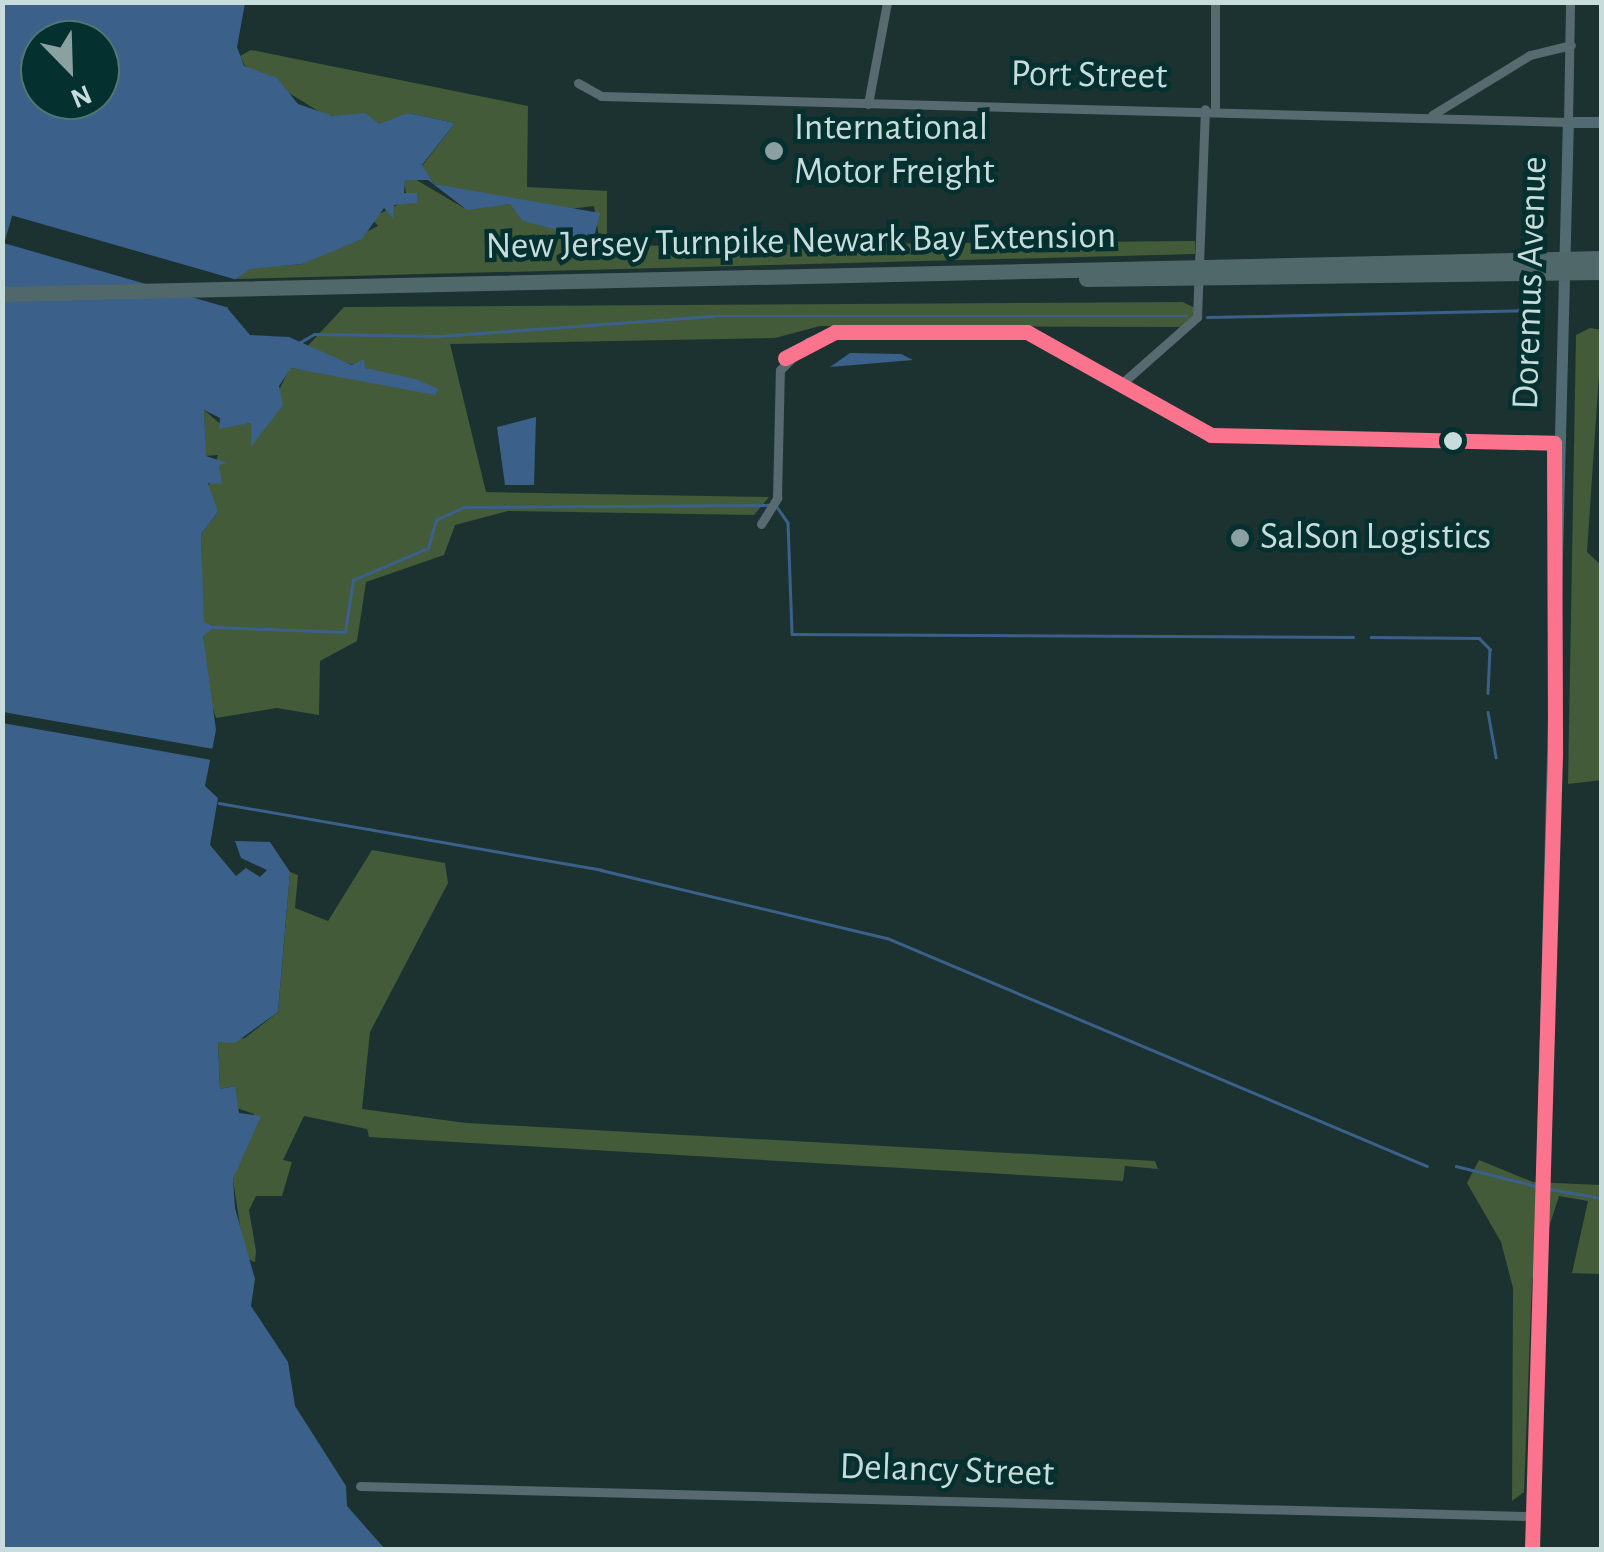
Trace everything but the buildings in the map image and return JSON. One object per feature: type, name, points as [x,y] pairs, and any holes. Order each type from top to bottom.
[{"type":"highway","name":"New Jersey Turnpike Newark Bay Extension","points":[[2,294],[1602,258]]},
{"type":"highway","name":"New Jersey Turnpike Newark Bay Extension","points":[[2,304],[1602,272]]},
{"type":"main road","name":"Port Street","points":[[1568,122],[1602,122]]},
{"type":"main road","name":"Doremus Avenue","points":[[1532,1550],[1555,754],[1554,443],[1568,122]]},
{"type":"street","points":[[868,104],[887,2]]},
{"type":"street","points":[[1120,385],[1197,316],[1215,2]]},
{"type":"street","name":"Doremus Avenue","points":[[1568,122],[1570,2]]},
{"type":"street","points":[[1432,115],[1530,55],[1571,42]]},
{"type":"street","name":"Port Street","points":[[578,83],[601,96],[1432,115],[1568,122]]},
{"type":"street","points":[[761,524],[778,498],[780,370],[808,342],[835,332],[1027,332],[1210,434],[1554,443]]},
{"type":"street","name":"Delancy Street","points":[[360,1486],[1533,1516]]},
{"type":"green space","points":[[251,50],[528,106],[527,187],[607,191],[607,246],[1195,241],[1195,254],[236,279],[250,268],[302,264],[378,226],[371,218],[407,200],[404,180],[413,178],[464,208],[510,204],[586,240],[590,253],[599,237],[594,206],[560,210],[434,184],[422,166],[455,123],[408,113],[386,125],[323,114],[245,66],[240,56]]},
{"type":"green space","points":[[1183,302],[1197,309],[1187,327],[820,326],[775,338],[450,344],[486,492],[769,497],[754,515],[508,511],[455,525],[444,555],[366,582],[357,641],[320,661],[319,715],[277,708],[216,718],[204,680],[201,534],[218,512],[207,491],[218,455],[205,456],[204,410],[224,427],[251,423],[251,446],[290,368],[432,388],[304,350],[344,307]]},
{"type":"green space","points":[[1590,328],[1602,330],[1587,552],[1601,565],[1602,780],[1568,784],[1576,335]]},
{"type":"green space","points":[[372,850],[445,863],[448,883],[370,1032],[362,1109],[466,1123],[1155,1161],[1158,1169],[1125,1166],[1123,1181],[369,1137],[367,1129],[304,1116],[283,1160],[292,1162],[282,1196],[256,1196],[249,1210],[255,1262],[245,1258],[233,1180],[254,1114],[234,1107],[235,1086],[220,1089],[218,1042],[245,1038],[278,1012],[290,872],[298,875],[295,908],[328,921]]},
{"type":"green space","points":[[1479,1160],[1533,1182],[1601,1185],[1601,1274],[1572,1273],[1588,1201],[1559,1196],[1532,1280],[1524,1492],[1512,1501],[1513,1288],[1501,1242],[1467,1183]]},
{"type":"water","points":[[3,3],[245,3],[237,47],[244,66],[277,78],[298,104],[333,116],[365,113],[379,124],[408,113],[455,123],[422,165],[434,184],[600,213],[590,253],[586,240],[565,242],[565,232],[523,221],[510,204],[467,210],[428,180],[405,180],[404,193],[417,193],[417,203],[394,205],[393,218],[384,208],[362,239],[302,264],[250,269],[236,279],[228,309],[250,335],[289,337],[352,365],[364,359],[365,368],[415,379],[439,389],[435,395],[291,368],[279,386],[283,405],[251,447],[251,423],[219,429],[220,418],[204,410],[206,456],[227,463],[219,465],[222,484],[208,483],[218,512],[201,534],[204,622],[215,627],[203,636],[216,730],[205,786],[218,798],[210,845],[236,876],[246,868],[260,877],[267,870],[241,858],[235,841],[270,842],[290,872],[278,1012],[235,1043],[218,1042],[220,1089],[235,1086],[239,1113],[261,1116],[233,1179],[235,1208],[255,1279],[251,1306],[288,1362],[295,1406],[346,1486],[347,1506],[385,1549],[3,1550]]},
{"type":"water","points":[[850,353],[901,354],[913,360],[830,367]]},
{"type":"water","points":[[536,417],[534,485],[505,485],[497,427]]},
{"type":"pier","points":[[12,215],[241,281],[233,309],[4,243]]},
{"type":"pier","points":[[3,712],[218,750],[216,761],[2,723]]},
{"type":"waterway","points":[[1207,317],[1535,310]]},
{"type":"waterway","points":[[297,344],[314,334],[440,336],[712,316],[1187,316]]},
{"type":"waterway","points":[[215,627],[345,632],[353,580],[428,548],[436,520],[464,507],[770,505]]},
{"type":"waterway","points":[[777,507],[788,523],[792,634],[1353,637]]},
{"type":"waterway","points":[[1371,637],[1479,638],[1490,649],[1488,693]]},
{"type":"waterway","points":[[1488,712],[1496,757]]},
{"type":"waterway","points":[[219,803],[601,870],[887,938],[1427,1166]]},
{"type":"waterway","points":[[1456,1166],[1536,1186]]},
{"type":"waterway","points":[[1544,1188],[1602,1198]]},
{"type":"transit line","points":[[785,358],[835,332],[1027,332],[1211,435],[1554,443],[1555,755],[1532,1550]]},
{"type":"place","name":"International Motor Freight","points":[[774,151]]},
{"type":"place","name":"SalSon Logistics","points":[[1240,538]]}]
